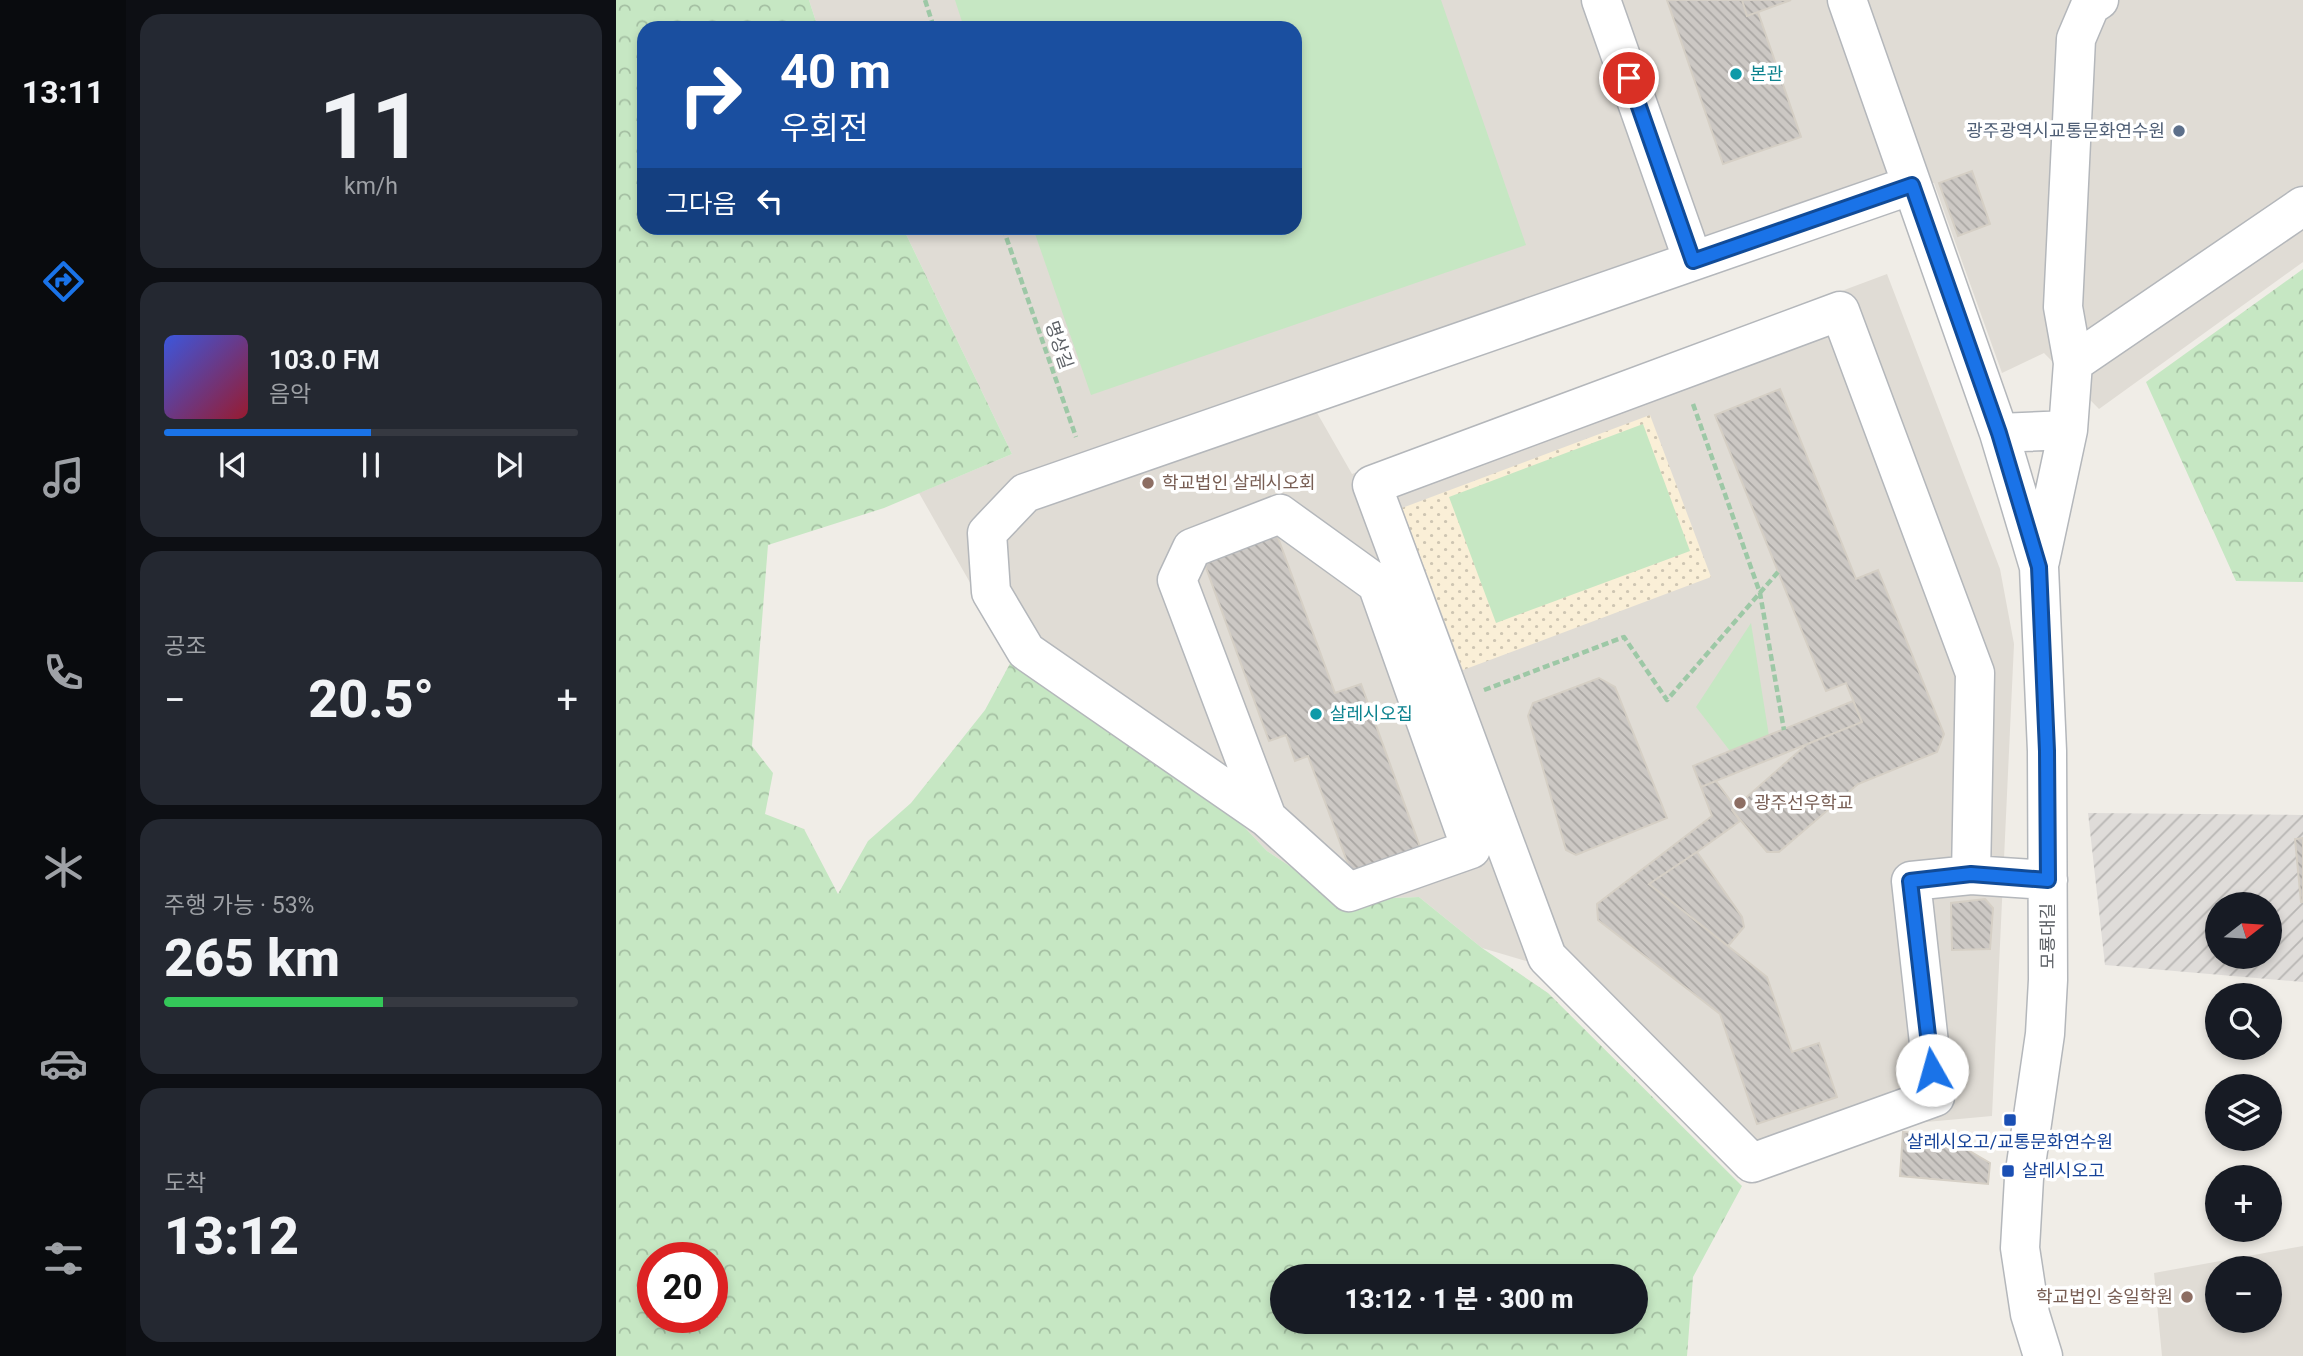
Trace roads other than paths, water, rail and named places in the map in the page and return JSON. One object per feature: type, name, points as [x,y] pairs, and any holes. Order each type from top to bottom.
[{"type":"street","points":[[1601,0],[1693,261]]},
{"type":"street","name":"모룡대길","points":[[1847,0],[1999,433],[2039,567],[2047,751],[2048,980],[2045,1034],[2024,1178],[2020,1248],[2030,1314],[2043,1356]]},
{"type":"street","points":[[2039,567],[2068,429],[2073,363],[2063,307],[2076,39],[2090,6],[2099,0]]},
{"type":"street","points":[[1267,818],[1177,580],[1192,548],[1280,514],[1377,584],[1471,849],[1349,892],[1267,818],[1026,652],[991,592],[987,533],[1025,493],[1912,185]]},
{"type":"street","points":[[2073,363],[2303,206]]},
{"type":"street","points":[[1971,874],[1975,673],[1840,310],[1371,485],[1547,957],[1752,1163],[1935,1097],[1910,881],[1971,874],[2048,880]]},
{"type":"street","points":[[1999,433],[2068,429]]},
{"type":"place","name":"본관","points":[[1736,74]]},
{"type":"place","name":"광주광역시교통문화연수원","points":[[2179,131]]},
{"type":"place","name":"학교법인 살레시오회","points":[[1148,483]]},
{"type":"place","name":"살레시오집","points":[[1316,714]]},
{"type":"place","name":"광주선우학교","points":[[1740,803]]},
{"type":"place","name":"살레시오고/교통문화연수원","points":[[2010,1120]]},
{"type":"place","name":"살레시오고","points":[[2008,1171]]},
{"type":"place","name":"학교법인 숭일학원","points":[[2187,1297]]}]
